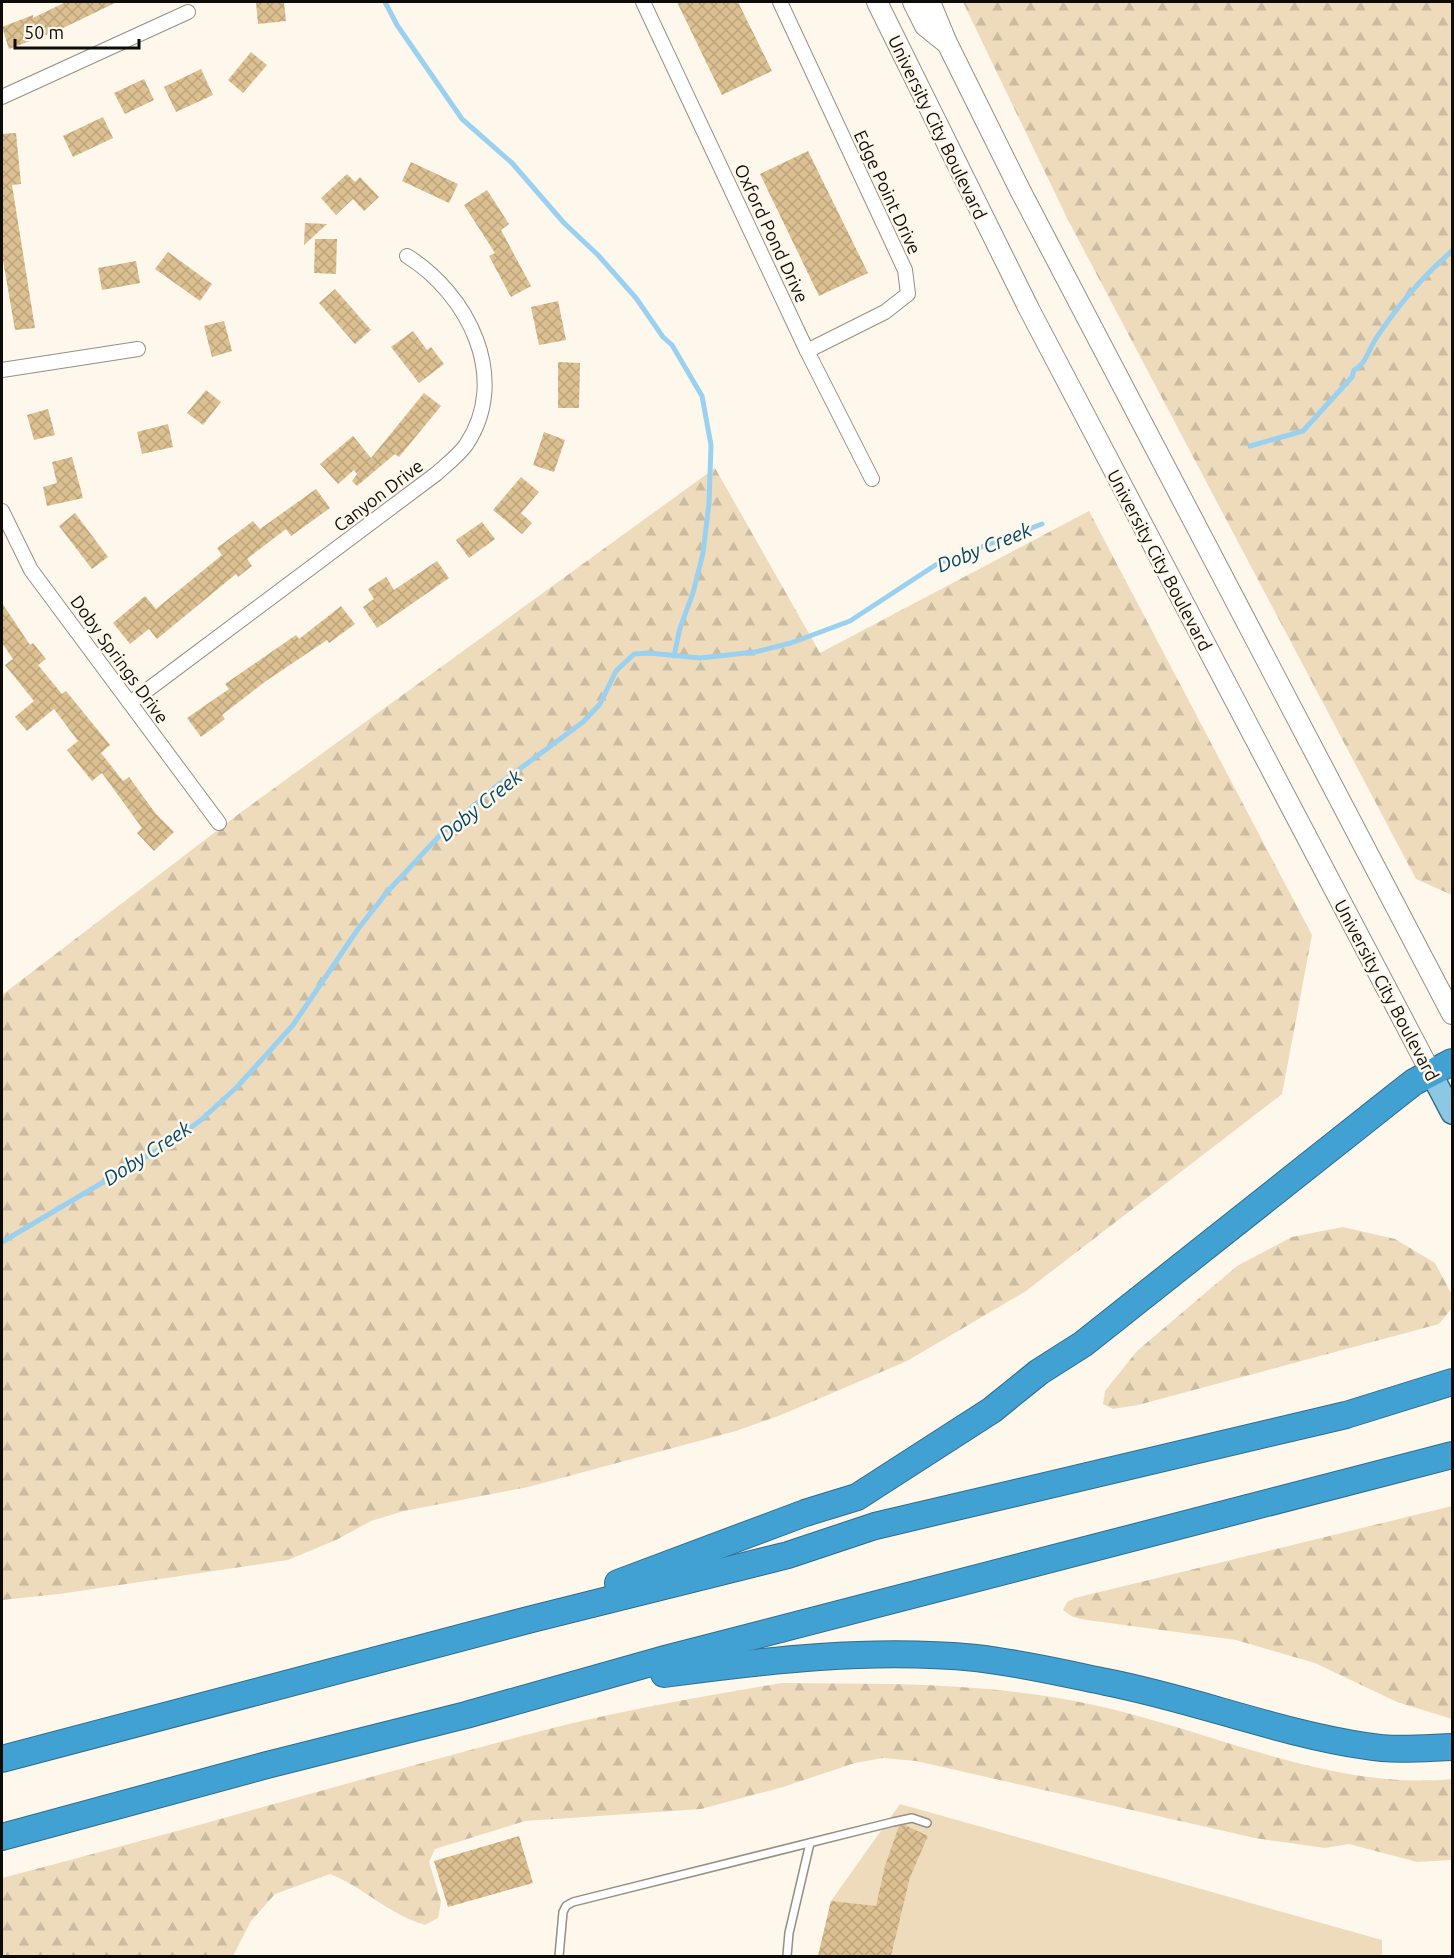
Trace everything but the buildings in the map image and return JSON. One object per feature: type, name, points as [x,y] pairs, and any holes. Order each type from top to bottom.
[{"type":"highway","points":[[532,1619],[805,1513],[857,1497],[992,1410],[1039,1372],[1083,1344],[1391,1100],[1442,1067]]},
{"type":"highway","points":[[2,1759],[532,1619],[788,1555],[875,1526],[1346,1415],[1452,1382]]},
{"type":"highway","points":[[2,1836],[1452,1455]]},
{"type":"highway","points":[[566,1687],[785,1658],[869,1655],[975,1658],[1109,1682],[1308,1734],[1368,1746],[1409,1749],[1452,1747]]},
{"type":"main road","name":"University City Boulevard","points":[[877,2],[1039,329],[1442,1067],[1452,1113]]},
{"type":"main road","points":[[913,2],[925,26],[947,44]]},
{"type":"main road","points":[[930,2],[947,44],[1122,387],[1452,1014]]},
{"type":"street","name":"Oxford Pond Drive","points":[[643,2],[807,351],[872,478]]},
{"type":"street","name":"Edge Point Drive","points":[[780,2],[905,270],[908,294],[885,312],[807,351]]},
{"type":"street","points":[[2,97],[188,12]]},
{"type":"street","name":"Canyon Drive","points":[[130,703],[436,474],[467,443],[478,423],[485,389],[482,355],[476,337],[443,285],[427,269],[406,256]]},
{"type":"street","points":[[2,370],[138,349]]},
{"type":"street","name":"Doby Springs Drive","points":[[2,510],[31,570],[219,823]]},
{"type":"lane","points":[[559,1956],[563,1912],[566,1906],[573,1902],[912,1818],[927,1823]]},
{"type":"lane","points":[[787,1956],[789,1933],[810,1843]]},
{"type":"green space","points":[[963,2],[1452,2],[1452,895],[1416,879],[1068,220]]},
{"type":"green space","points":[[715,468],[820,653],[1089,511],[1312,935],[1282,1094],[1026,1291],[907,1361],[781,1415],[736,1431],[528,1487],[404,1511],[371,1521],[336,1540],[288,1560],[59,1594],[2,1600],[2,995],[240,813]]},
{"type":"green space","points":[[1343,1227],[1395,1239],[1435,1263],[1452,1295],[1452,1308],[1439,1324],[1138,1405],[1113,1409],[1103,1404],[1105,1391],[1137,1351],[1237,1266],[1292,1237]]},
{"type":"green space","points":[[1452,1506],[1452,1719],[1397,1702],[1315,1663],[1236,1640],[1087,1620],[1073,1617],[1063,1610],[1067,1602],[1075,1598]]},
{"type":"green space","points":[[782,1683],[978,1688],[1055,1697],[1138,1716],[1317,1767],[1362,1776],[1407,1780],[1452,1779],[1452,1860],[1417,1862],[1349,1844],[1325,1848],[1255,1838],[916,1761],[883,1758],[855,1763],[783,1787],[701,1809],[525,1821],[435,1849],[429,1862],[441,1902],[438,1918],[425,1925],[399,1914],[330,1874],[275,1894],[251,1921],[233,1956],[2,1956],[2,1878],[545,1730],[663,1704]]},
{"type":"green space","points":[[900,1804],[1382,1940],[1382,1956],[818,1956],[831,1901]]},
{"type":"waterway","points":[[385,2],[397,25],[462,119],[512,163],[564,223],[598,255],[636,298],[663,337],[672,345],[702,396],[711,445],[709,503],[703,553],[693,593],[680,628],[674,656]]},
{"type":"waterway","name":"Doby Creek","points":[[1250,446],[1303,431],[1352,377],[1354,370],[1364,361],[1375,340],[1401,304],[1452,251]]},
{"type":"waterway","name":"Doby Creek","points":[[2,1242],[171,1142],[201,1120],[237,1087],[293,1025],[358,929],[388,891],[442,833],[498,785],[583,722],[600,704],[616,671],[634,654],[649,653],[700,658],[755,652],[791,643],[850,621],[937,564],[1042,524]]}]
